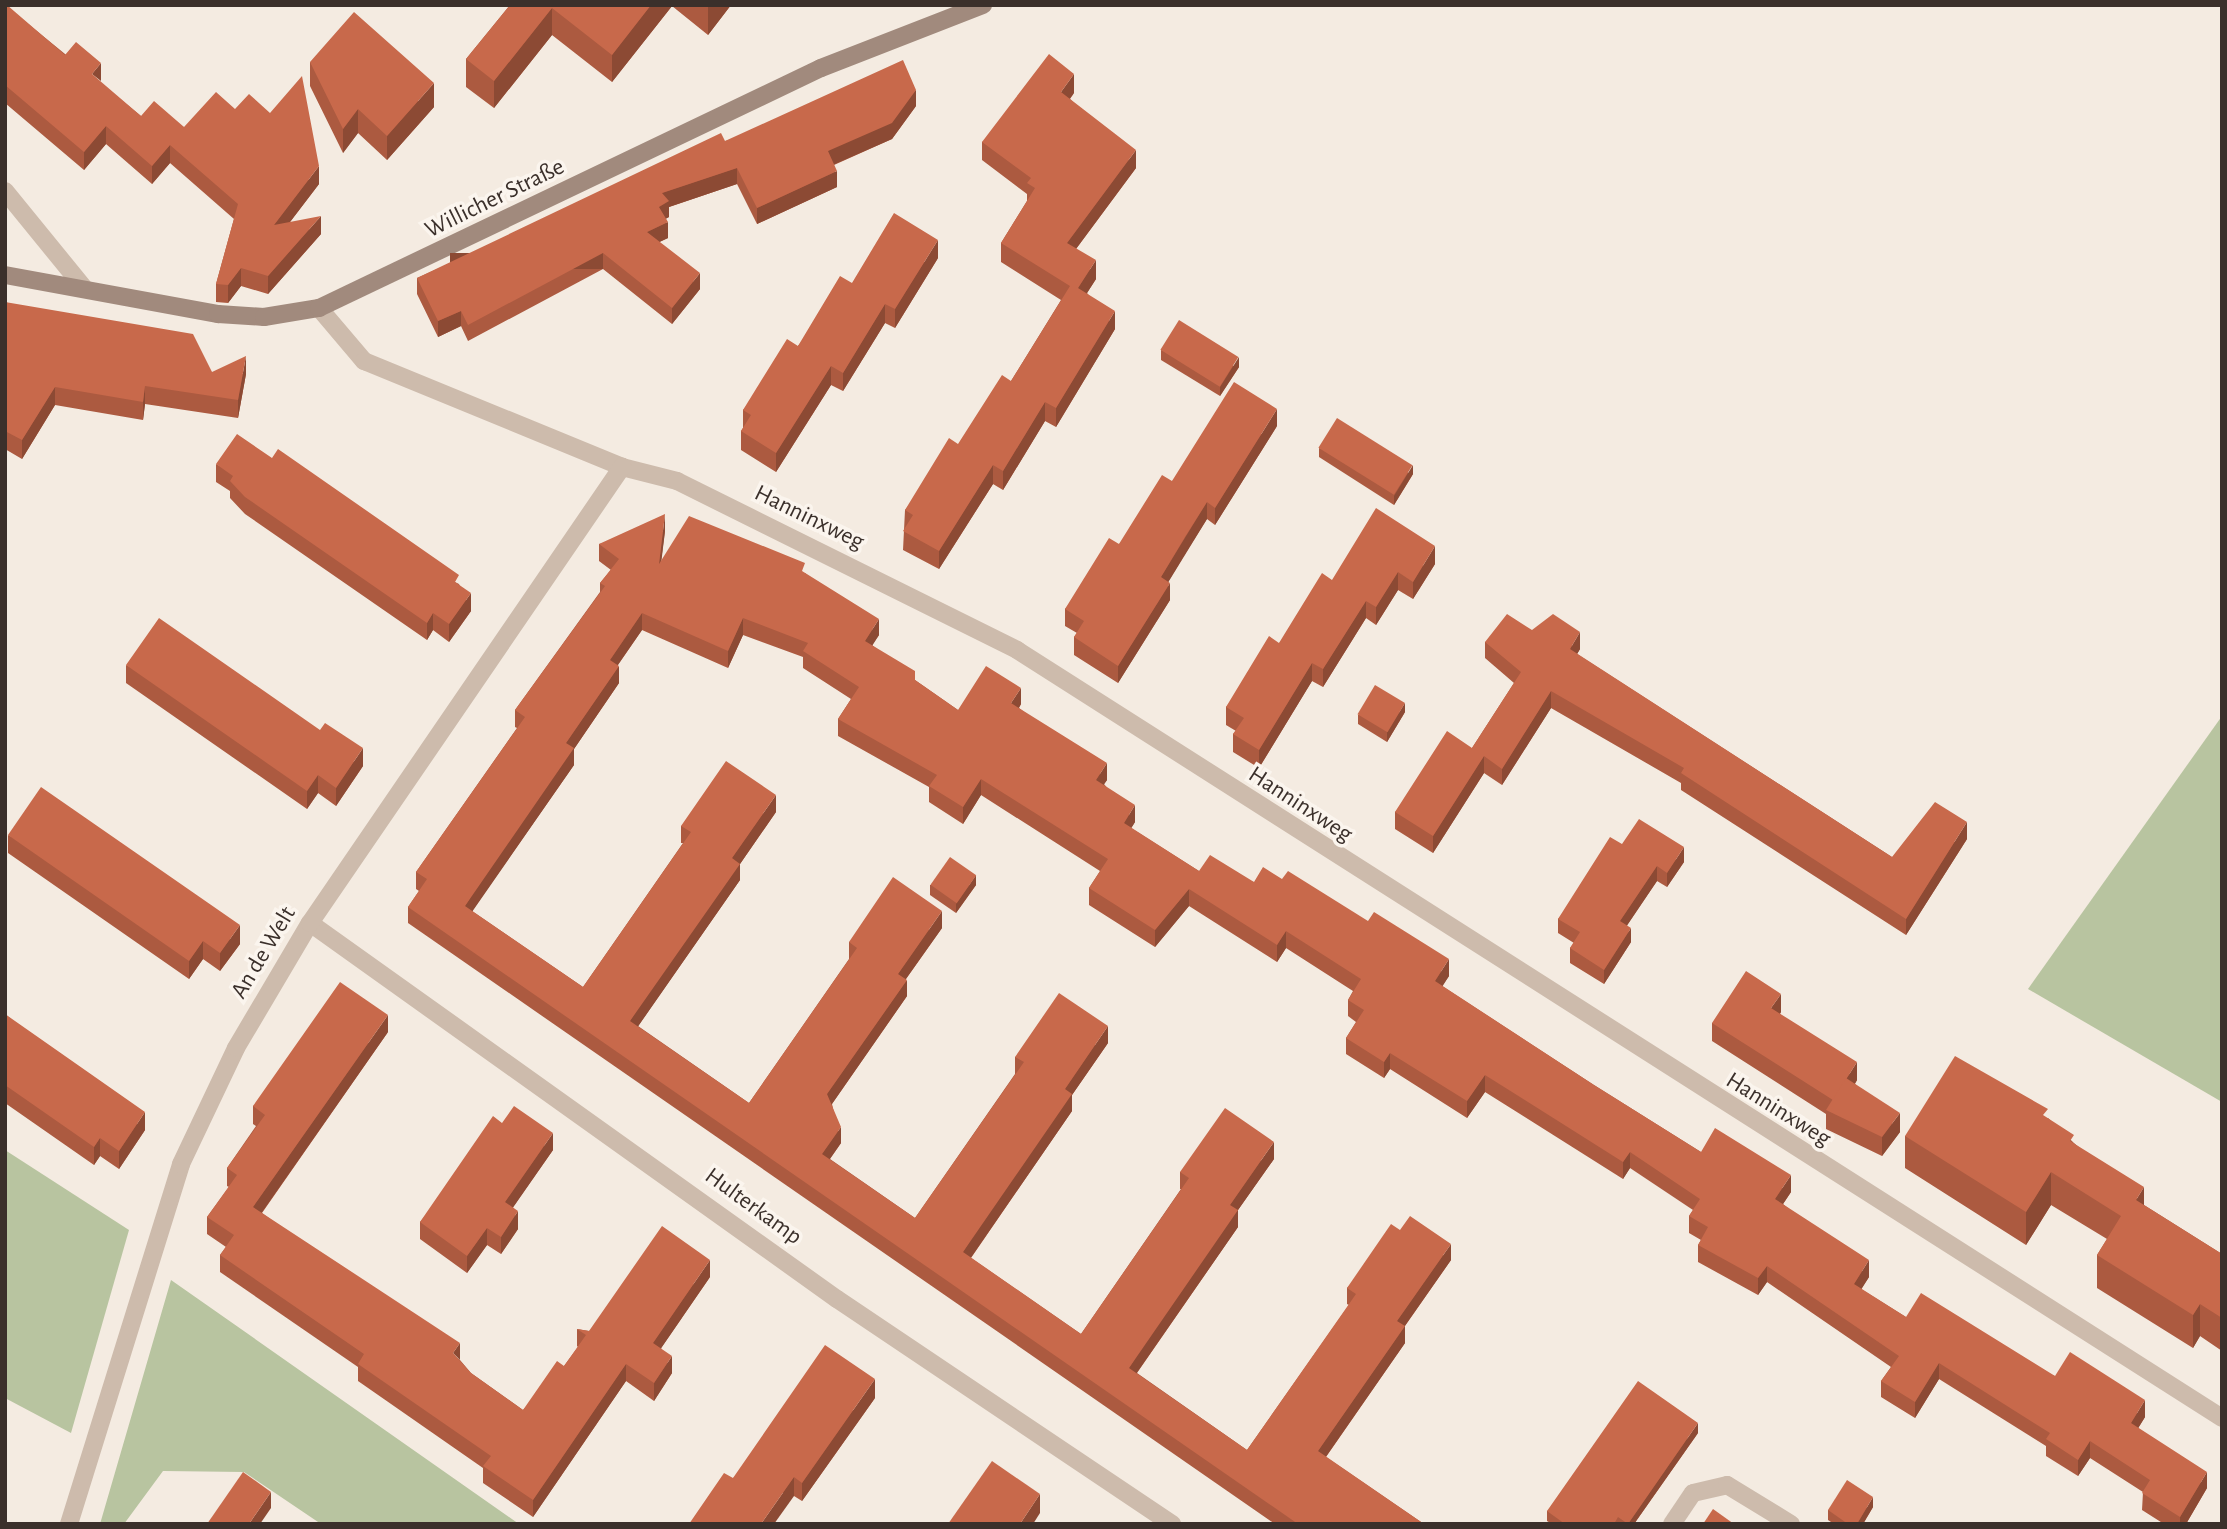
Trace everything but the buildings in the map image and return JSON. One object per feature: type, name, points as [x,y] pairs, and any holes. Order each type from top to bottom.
[{"type":"street","name":"Willicher Straße","points":[[5,275],[218,314],[264,317],[319,308],[821,68],[983,5]]},
{"type":"street","points":[[5,191],[84,288]]},
{"type":"street","name":"Hanninxweg","points":[[319,308],[364,361],[622,467],[677,481],[1017,650],[2222,1418]]},
{"type":"street","name":"An de Welt","points":[[69,1524],[181,1164],[236,1048],[310,923],[622,467]]},
{"type":"street","name":"Hulterkamp","points":[[310,923],[837,1299],[1172,1524]]},
{"type":"street","points":[[1672,1524],[1693,1493],[1727,1485],[1791,1524]]},
{"type":"green space","points":[[2222,716],[2222,1102],[2028,989]]},
{"type":"green space","points":[[5,1150],[129,1230],[71,1433],[5,1398]]},
{"type":"green space","points":[[171,1280],[519,1524],[321,1524],[244,1472],[163,1471],[124,1524],[100,1524]]}]
